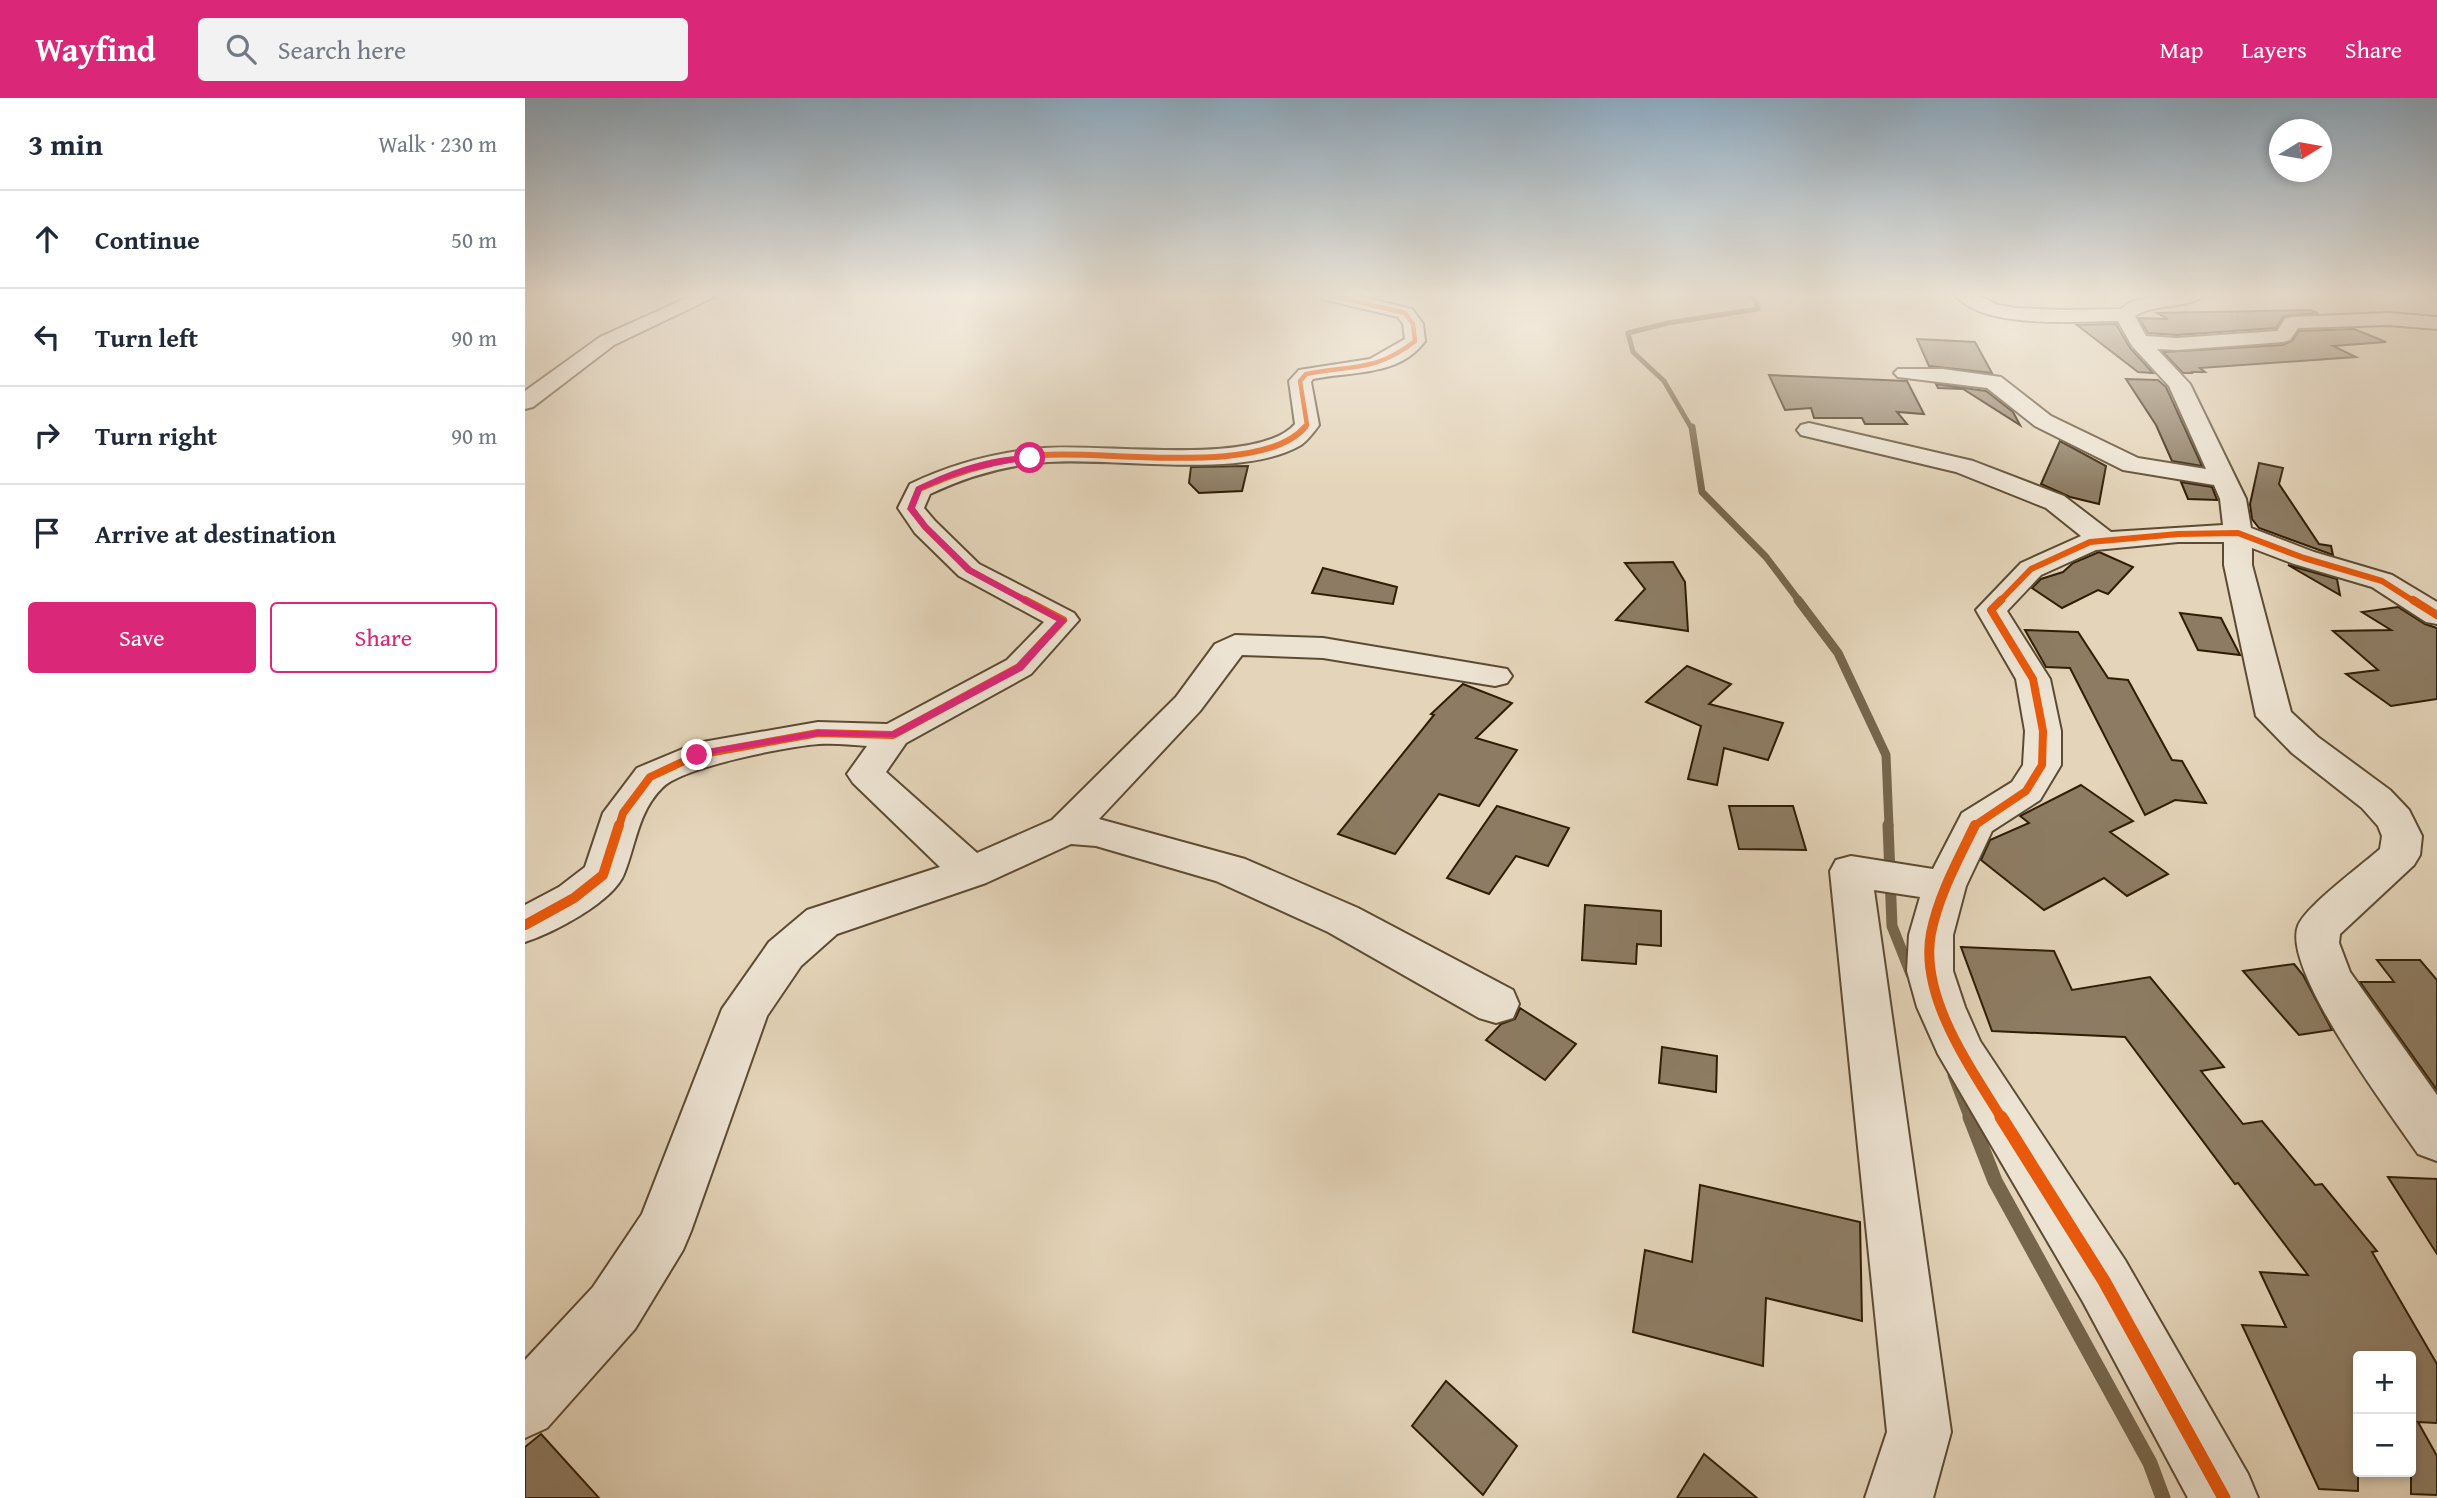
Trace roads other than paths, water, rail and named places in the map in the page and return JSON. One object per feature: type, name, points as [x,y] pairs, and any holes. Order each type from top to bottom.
[{"type":"street","points":[[525,402],[581,360]]},
{"type":"street","points":[[971,872],[866,774],[893,735],[1019,667],[1063,620],[969,570],[925,527],[911,509],[919,489],[984,464],[1062,454],[1226,454],[1282,445],[1294,439],[1307,425],[1300,381],[1305,374],[1377,365],[1389,360]]},
{"type":"street","points":[[2156,360],[2179,384],[2232,499],[2238,533],[2238,565],[2274,716],[2305,745],[2376,799],[2395,820],[2402,836],[2400,855],[2319,927],[2316,942],[2325,968],[2341,997],[2437,1137]]},
{"type":"street","points":[[1905,373],[1943,374],[1993,382],[2043,421],[2132,466],[2222,479]]},
{"type":"street","points":[[1809,430],[1964,466],[2055,502],[2107,542]]},
{"type":"street","points":[[2224,1498],[2104,1281],[1962,1054],[1941,1006],[1930,971],[1931,935],[1945,886],[1976,824],[2026,791],[2042,765],[2043,731],[2033,679],[1991,610],[2031,569],[2089,542],[2178,534],[2238,533],[2304,558],[2382,581],[2437,615]]},
{"type":"street","points":[[525,1406],[614,1308],[663,1231],[746,1009],[785,954],[822,922],[971,872],[1066,830],[1188,704],[1226,651],[1235,645],[1323,648],[1495,676]]},
{"type":"street","points":[[525,925],[574,898],[603,875],[623,813],[650,777],[697,755],[818,733],[893,735]]},
{"type":"street","points":[[1066,830],[1125,838],[1230,870],[1343,920],[1496,1004]]},
{"type":"street","points":[[1899,1498],[1919,1433],[1851,871],[1945,886]]},
{"type":"waterway","points":[[1642,360],[1664,381],[1692,429]]},
{"type":"waterway","points":[[1692,427],[1702,492],[1766,557],[1800,602]]},
{"type":"waterway","points":[[1798,600],[1838,653],[1886,755],[1889,826]]},
{"type":"waterway","points":[[1888,825],[1892,926],[1911,974]]},
{"type":"waterway","points":[[1953,1075],[1970,1119]]},
{"type":"waterway","points":[[1970,1117],[1995,1181],[2150,1463],[2163,1498]]}]
